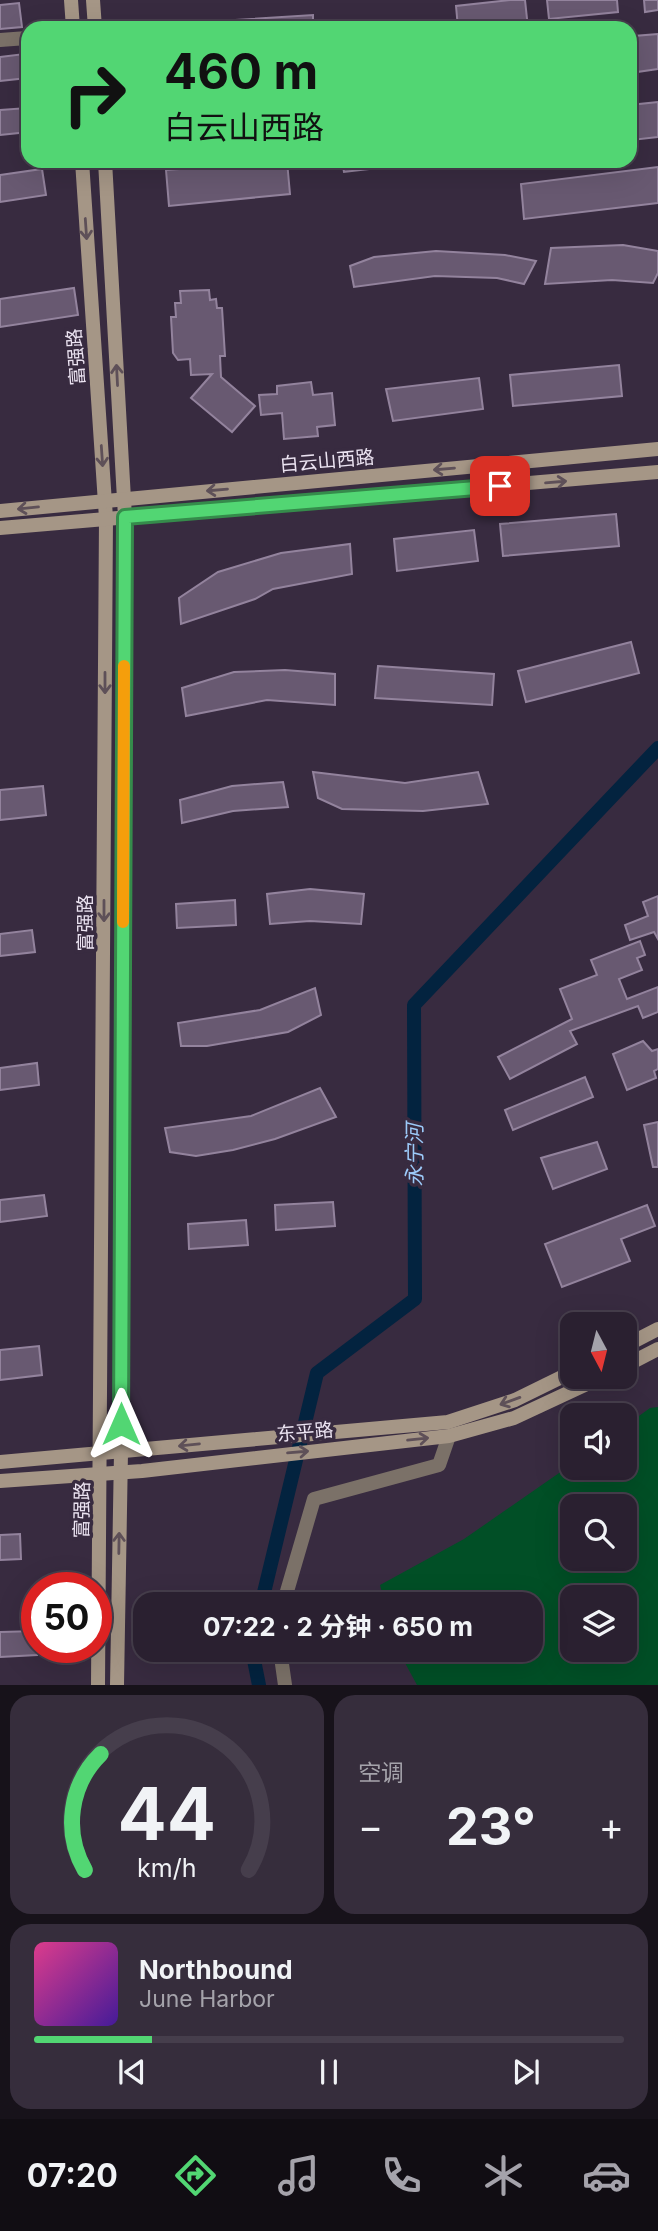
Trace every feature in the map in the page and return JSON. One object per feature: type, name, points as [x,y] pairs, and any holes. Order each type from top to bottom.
[{"type":"main road","points":[[71,0],[72,21]]},
{"type":"main road","points":[[93,0],[94,21]]},
{"type":"main road","name":"富强路","points":[[82,168],[106,519],[102,1473],[98,1685]]},
{"type":"main road","name":"富强路","points":[[105,168],[125,517],[121,1452],[117,1685]]},
{"type":"main road","name":"白云山西路","points":[[0,511],[658,449]]},
{"type":"main road","name":"白云山西路","points":[[0,528],[658,472]]},
{"type":"main road","points":[[637,1340],[658,1329]]},
{"type":"main road","points":[[637,1360],[658,1349]]},
{"type":"main road","name":"东平路","points":[[0,1462],[448,1422],[515,1400],[560,1379]]},
{"type":"main road","name":"东平路","points":[[0,1481],[120,1472],[449,1436],[514,1418],[574,1390]]},
{"type":"street","points":[[0,40],[21,38]]},
{"type":"street","points":[[287,1592],[314,1499],[439,1465],[449,1436]]},
{"type":"street","points":[[282,1662],[285,1685]]},
{"type":"green space","points":[[658,1407],[658,1685],[417,1685],[405,1662],[543,1662],[543,1592],[382,1592],[380,1585],[464,1539],[560,1472],[560,1480],[637,1480],[637,1417],[650,1408]]},
{"type":"building","points":[[525,0],[527,21],[457,21],[456,6]]},
{"type":"building","points":[[547,0],[617,0],[618,12],[549,19]]},
{"type":"building","points":[[644,0],[658,0],[658,10],[645,12]]},
{"type":"building","points":[[19,3],[21,27],[0,29],[0,5]]},
{"type":"building","points":[[313,15],[313,21],[236,20]]},
{"type":"building","points":[[658,34],[658,69],[637,72],[637,36]]},
{"type":"building","points":[[21,54],[21,79],[0,81],[0,57]]},
{"type":"building","points":[[658,102],[658,137],[637,139],[637,104]]},
{"type":"building","points":[[21,108],[21,133],[0,135],[0,110]]},
{"type":"building","points":[[658,167],[658,203],[524,219],[521,184]]},
{"type":"building","points":[[288,168],[290,194],[169,206],[166,170]]},
{"type":"building","points":[[343,168],[377,168],[344,172]]},
{"type":"building","points":[[42,169],[46,195],[0,202],[0,175]]},
{"type":"building","points":[[623,245],[658,251],[658,273],[653,283],[612,280],[545,284],[551,248]]},
{"type":"building","points":[[436,251],[505,255],[536,261],[524,284],[497,278],[435,276],[354,287],[350,266],[374,257]]},
{"type":"building","points":[[74,288],[78,315],[0,327],[0,299]]},
{"type":"building","points":[[209,290],[210,300],[216,299],[217,308],[222,308],[225,356],[220,356],[221,377],[255,406],[232,432],[191,398],[212,374],[191,375],[190,359],[178,360],[173,353],[171,317],[176,317],[175,303],[181,303],[180,291]]},
{"type":"building","points":[[619,365],[622,396],[513,406],[510,375]]},
{"type":"building","points":[[479,378],[483,409],[393,421],[386,389]]},
{"type":"building","points":[[311,382],[313,395],[332,393],[335,425],[317,427],[318,436],[284,439],[282,413],[261,415],[259,395],[277,394],[277,386]]},
{"type":"building","points":[[616,514],[619,546],[503,556],[500,524]]},
{"type":"building","points":[[474,530],[478,561],[397,571],[394,539]]},
{"type":"building","points":[[350,544],[352,574],[273,589],[255,599],[181,624],[179,598],[218,572],[281,553]]},
{"type":"building","points":[[631,642],[639,673],[526,702],[518,671]]},
{"type":"building","points":[[378,666],[494,674],[492,705],[375,698]]},
{"type":"building","points":[[285,670],[335,674],[335,705],[267,700],[186,716],[182,688],[234,672]]},
{"type":"building","points":[[313,772],[405,783],[478,772],[488,804],[423,811],[342,809],[318,798]]},
{"type":"building","points":[[283,782],[288,807],[233,811],[182,823],[180,800],[232,786]]},
{"type":"building","points":[[43,786],[46,815],[0,820],[0,790]]},
{"type":"building","points":[[310,889],[364,894],[361,924],[310,921],[270,924],[267,894]]},
{"type":"building","points":[[658,896],[658,939],[654,932],[630,940],[625,925],[648,916],[643,902]]},
{"type":"building","points":[[235,900],[236,925],[177,928],[176,904]]},
{"type":"building","points":[[32,930],[35,952],[0,956],[0,934]]},
{"type":"building","points":[[640,941],[645,955],[637,958],[642,970],[619,979],[627,999],[658,987],[658,1012],[643,1018],[638,1006],[570,1031],[577,1044],[510,1079],[498,1057],[572,1019],[560,989],[597,975],[591,960]]},
{"type":"building","points":[[315,988],[321,1015],[288,1032],[207,1046],[181,1046],[178,1023],[260,1010]]},
{"type":"building","points":[[643,1041],[652,1051],[658,1049],[658,1069],[654,1071],[656,1078],[627,1090],[613,1054]]},
{"type":"building","points":[[37,1063],[39,1085],[0,1090],[0,1068]]},
{"type":"building","points":[[585,1077],[593,1097],[513,1130],[505,1110]]},
{"type":"building","points":[[320,1088],[336,1117],[275,1139],[233,1150],[196,1156],[170,1152],[165,1128],[251,1116]]},
{"type":"building","points":[[658,1122],[658,1167],[653,1167],[644,1125]]},
{"type":"building","points":[[597,1142],[607,1169],[553,1189],[541,1158]]},
{"type":"building","points":[[44,1195],[47,1216],[0,1222],[0,1200]]},
{"type":"building","points":[[333,1202],[335,1226],[276,1230],[275,1205]]},
{"type":"building","points":[[647,1205],[655,1226],[621,1239],[630,1261],[562,1287],[545,1244]]},
{"type":"building","points":[[246,1220],[248,1245],[189,1249],[188,1224]]},
{"type":"building","points":[[39,1346],[42,1375],[0,1380],[0,1350]]},
{"type":"building","points":[[20,1534],[21,1559],[0,1560],[0,1535]]},
{"type":"building","points":[[21,1631],[21,1656],[0,1657],[0,1632]]},
{"type":"waterway","name":"永宁河","points":[[264,1592],[317,1373],[415,1299],[414,1005],[658,748]]},
{"type":"waterway","name":"永宁河","points":[[254,1662],[259,1685]]},
{"type":"slow traffic","points":[[123,922],[124,666]]},
{"type":"route","points":[[121,1424],[125,517],[500,486]]}]
